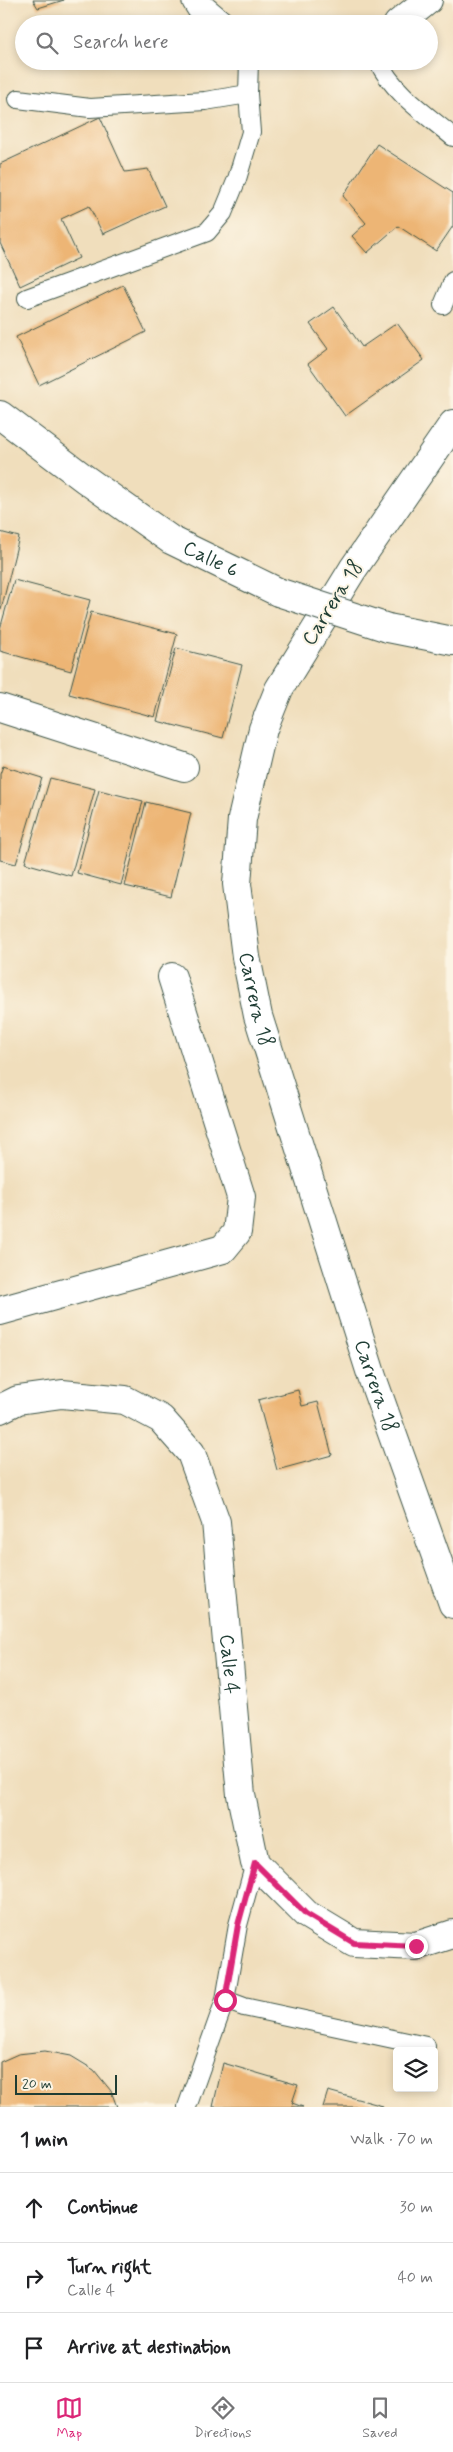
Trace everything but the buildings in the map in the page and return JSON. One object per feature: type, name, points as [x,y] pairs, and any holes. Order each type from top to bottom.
[{"type":"street","points":[[196,0],[201,8],[209,15]]},
{"type":"street","points":[[409,15],[428,0]]},
{"type":"street","name":"Calle 6","points":[[0,415],[171,540],[278,592],[388,628],[453,641]]},
{"type":"street","name":"Carrera 18","points":[[453,424],[353,570],[279,689],[263,729],[242,819],[237,884],[246,957],[258,1016],[372,1377],[453,1604]]},
{"type":"street","points":[[0,708],[184,767]]},
{"type":"street","points":[[0,1312],[223,1249],[237,1232],[241,1197],[172,976]]},
{"type":"street","name":"Calle 4","points":[[0,1409],[18,1400],[62,1394],[125,1400],[160,1419],[191,1453],[216,1522],[241,1795],[255,1863]]},
{"type":"street","points":[[255,1863],[306,1914],[354,1943],[416,1946],[453,1934]]},
{"type":"lane","points":[[27,298],[208,232],[223,213],[237,179],[251,132],[248,94],[249,70]]},
{"type":"lane","points":[[382,70],[409,100],[453,137]]},
{"type":"lane","points":[[18,99],[90,108],[205,101],[248,94]]},
{"type":"lane","points":[[443,305],[453,281]]},
{"type":"lane","points":[[187,2107],[225,2000],[238,1925],[255,1863]]},
{"type":"lane","points":[[225,2000],[244,2007],[426,2046]]},
{"type":"route","points":[[225,2000],[238,1925],[255,1863],[306,1914],[354,1943],[416,1946]]}]
